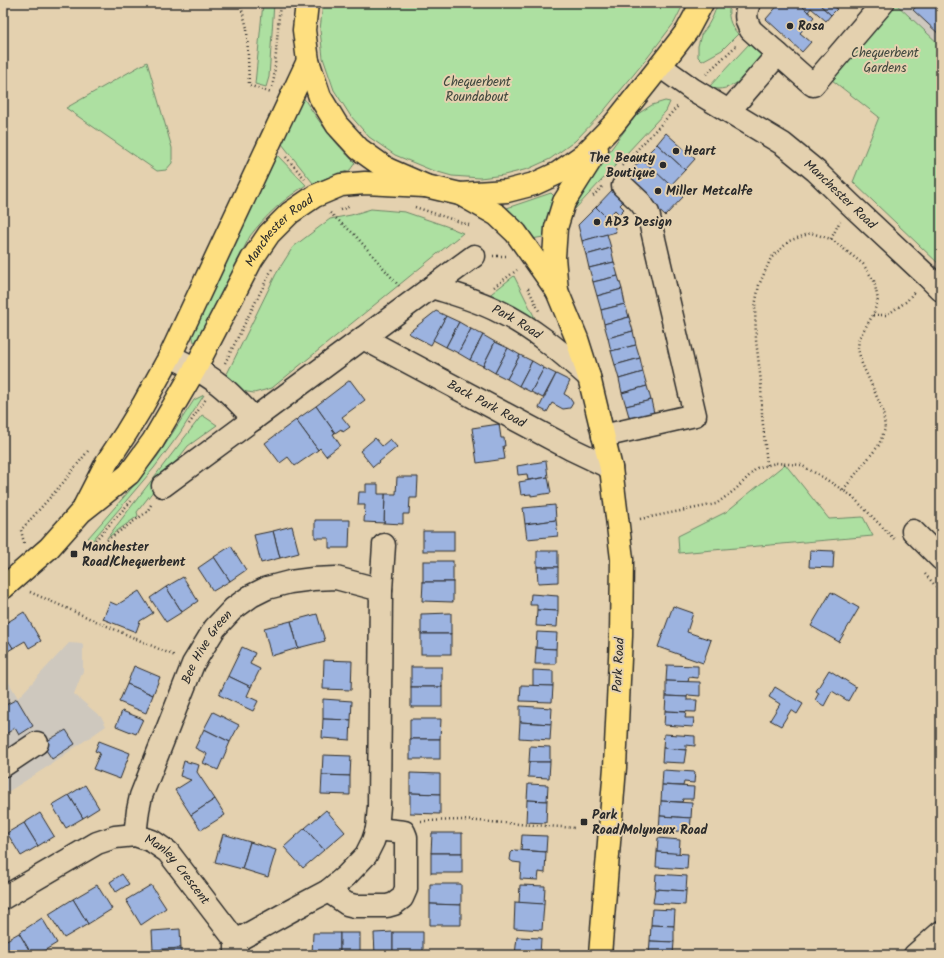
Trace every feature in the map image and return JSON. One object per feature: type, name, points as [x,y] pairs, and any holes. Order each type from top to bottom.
[{"type":"main road","points":[[307,3],[304,30],[308,61],[320,97],[337,125],[359,149],[387,169],[426,186],[460,194],[507,191],[534,184],[558,173],[585,154],[614,124],[660,66],[687,31],[702,3]]},
{"type":"main road","name":"Manchester Road","points":[[81,512],[107,462],[143,405],[170,356],[308,61]]},
{"type":"main road","name":"Park Road","points":[[557,291],[554,257],[556,228],[564,202],[614,124]]},
{"type":"main road","name":"Manchester Road","points":[[6,585],[49,548],[81,512],[129,474],[154,441],[195,369],[252,259],[269,234],[290,213],[315,196],[341,185],[365,183],[426,186]]},
{"type":"main road","name":"Park Road","points":[[460,194],[497,215],[516,233],[557,291],[577,339],[589,377],[611,468],[622,559],[621,636],[615,767],[600,955]]},
{"type":"street","points":[[748,3],[745,14],[751,30],[812,85],[883,3]]},
{"type":"street","points":[[729,111],[778,54]]},
{"type":"street","name":"Manchester Road","points":[[660,66],[692,89],[783,144],[816,171],[934,283]]},
{"type":"street","points":[[603,436],[695,415],[648,214],[640,202],[623,186]]},
{"type":"street","points":[[163,486],[474,256]]},
{"type":"street","name":"Park Road","points":[[432,287],[476,301],[499,311],[536,333],[589,377]]},
{"type":"street","name":"Back Park Road","points":[[363,338],[571,449],[611,468]]},
{"type":"street","points":[[170,356],[216,382],[254,419]]},
{"type":"street","points":[[904,536],[941,559]]},
{"type":"street","points":[[236,948],[292,910],[328,891],[346,876],[366,855],[373,841],[377,829],[379,806],[381,590],[384,545]]},
{"type":"street","name":"Bee Hive Green","points":[[135,835],[141,796],[193,664],[216,628],[233,609],[251,596],[267,588],[290,582],[336,578],[381,590]]},
{"type":"street","points":[[3,764],[4,765],[37,743]]},
{"type":"street","points":[[328,891],[347,904],[355,906],[387,906],[394,904],[402,898],[406,889],[406,837],[404,832],[377,829]]},
{"type":"street","name":"Manley Crescent","points":[[3,898],[97,843],[115,837],[135,835],[152,841],[168,852],[236,948]]},
{"type":"street","points":[[915,955],[941,932]]},
{"type":"path","points":[[240,3],[247,28],[249,85],[271,93]]},
{"type":"path","points":[[268,99],[271,93],[274,78],[280,3]]},
{"type":"path","points":[[706,74],[751,30]]},
{"type":"path","points":[[270,144],[280,150],[310,184],[315,196],[324,209],[355,235],[413,302]]},
{"type":"path","points":[[324,216],[353,206]]},
{"type":"path","points":[[412,207],[473,226]]},
{"type":"path","points":[[766,465],[761,382],[756,340],[755,306],[759,285],[771,258],[789,241],[811,233],[831,239],[863,264],[874,281],[878,300],[873,315],[859,338],[858,349],[862,364],[883,411],[885,429],[879,445],[843,490]]},
{"type":"path","points":[[504,251],[508,256]]},
{"type":"path","points":[[514,265],[520,275]]},
{"type":"path","points":[[185,430],[216,382],[273,268]]},
{"type":"path","points":[[476,301],[517,270]]},
{"type":"path","points":[[873,315],[887,315],[934,283]]},
{"type":"path","points":[[527,286],[540,312]]},
{"type":"path","points":[[29,565],[20,530],[62,484],[89,449]]},
{"type":"path","points":[[640,519],[716,504],[736,489],[757,468],[776,462],[801,465],[824,478],[852,496],[904,536]]},
{"type":"path","points":[[63,532],[90,546],[100,545],[147,512],[163,486]]},
{"type":"path","points":[[90,546],[135,496]]},
{"type":"path","points":[[920,569],[941,592]]},
{"type":"path","points":[[6,585],[193,664]]},
{"type":"path","points":[[418,821],[463,820],[575,828]]},
{"type":"shaded area","points":[[895,3],[941,3],[941,46]]},
{"type":"shaded area","points":[[69,643],[83,644],[83,671],[74,694],[102,718],[106,726],[47,767],[3,795],[3,673],[18,698]]},
{"type":"green space","points":[[263,3],[274,3],[269,77],[266,87],[255,84]]},
{"type":"green space","name":"Chequerbent Roundabout","points":[[323,3],[684,3],[674,23],[648,57],[602,113],[575,141],[550,159],[528,169],[504,175],[480,178],[452,176],[431,170],[395,155],[369,137],[350,115],[334,90],[323,58],[320,30]]},
{"type":"green space","points":[[718,3],[731,3],[729,16],[733,27],[738,34],[722,50],[702,61],[698,57],[698,46],[701,35],[713,16]]},
{"type":"green space","name":"Chequerbent Gardens","points":[[892,3],[895,3],[941,46],[941,266],[853,182],[879,117],[827,76]]},
{"type":"green space","points":[[749,44],[763,57],[754,67],[743,78],[731,86],[718,89],[708,88]]},
{"type":"green space","points":[[147,62],[172,148],[172,163],[166,170],[157,171],[66,108]]},
{"type":"green space","points":[[303,97],[327,132],[355,163],[350,170],[313,183],[282,144]]},
{"type":"green space","points":[[665,101],[670,102],[666,111],[575,209],[587,182],[636,115],[652,105]]},
{"type":"green space","points":[[277,155],[306,185],[276,208],[262,221],[250,236],[198,340],[194,342],[192,333]]},
{"type":"green space","points":[[551,193],[554,196],[543,237],[532,239],[504,209]]},
{"type":"green space","points":[[371,209],[405,212],[463,233],[272,388],[254,393],[241,391],[225,378],[276,274],[293,247],[330,219]]},
{"type":"green space","points":[[514,276],[542,332],[483,300]]},
{"type":"green space","points":[[204,395],[180,433],[154,468],[92,541],[88,538],[157,457],[194,400]]},
{"type":"green space","points":[[202,415],[217,425],[188,446],[137,512],[138,516],[107,538]]},
{"type":"green space","points":[[785,464],[829,519],[863,517],[873,536],[679,553],[678,536],[726,512]]},
{"type":"building","name":"Rosa","points":[[780,3],[799,3],[814,17],[800,33],[811,42],[802,52],[766,19]]},
{"type":"building","points":[[799,3],[818,3],[831,15],[826,21],[811,8],[808,12]]},
{"type":"building","points":[[818,3],[830,3],[837,9],[831,15]]},
{"type":"building","points":[[919,3],[941,3],[941,36],[913,10]]},
{"type":"building","name":"Heart","points":[[666,133],[695,159],[685,170],[657,144]]},
{"type":"building","name":"The Beauty Boutique","points":[[657,144],[685,170],[670,186],[642,159]]},
{"type":"building","name":"Miller Metcalfe","points":[[642,159],[683,197],[665,216],[624,178]]},
{"type":"building","points":[[614,188],[626,199],[620,205],[624,209],[619,214],[615,210],[607,218],[596,207]]},
{"type":"building","name":"AD3 Design","points":[[596,207],[607,218],[611,214],[616,232],[582,241],[578,225]]},
{"type":"building","points":[[607,234],[611,248],[586,255],[582,241]]},
{"type":"building","points":[[611,248],[614,262],[589,268],[586,255]]},
{"type":"building","points":[[614,262],[618,276],[593,282],[589,268]]},
{"type":"building","points":[[618,276],[622,289],[597,296],[593,282]]},
{"type":"building","points":[[622,289],[625,304],[601,310],[597,296]]},
{"type":"building","points":[[625,304],[629,317],[604,324],[601,310]]},
{"type":"building","points":[[436,311],[446,316],[431,345],[408,333]]},
{"type":"building","points":[[446,316],[459,322],[446,347],[433,340]]},
{"type":"building","points":[[629,317],[633,331],[608,338],[604,324]]},
{"type":"building","points":[[459,322],[471,329],[458,353],[446,347]]},
{"type":"building","points":[[471,329],[483,335],[470,360],[458,353]]},
{"type":"building","points":[[633,331],[636,345],[611,351],[608,338]]},
{"type":"building","points":[[483,335],[495,342],[483,366],[470,360]]},
{"type":"building","points":[[495,342],[508,348],[495,373],[483,366]]},
{"type":"building","points":[[636,345],[640,358],[615,365],[611,351]]},
{"type":"building","points":[[508,348],[520,355],[507,379],[495,373]]},
{"type":"building","points":[[520,355],[532,361],[519,386],[507,379]]},
{"type":"building","points":[[640,358],[643,372],[619,379],[615,365]]},
{"type":"building","points":[[532,361],[544,368],[531,392],[519,386]]},
{"type":"building","points":[[544,368],[556,374],[543,398],[531,392]]},
{"type":"building","points":[[643,372],[647,386],[622,393],[619,379]]},
{"type":"building","points":[[556,374],[570,381],[564,394],[569,397],[573,403],[570,408],[563,409],[552,403],[547,412],[539,408]]},
{"type":"building","points":[[350,380],[365,400],[342,417],[350,427],[343,432],[341,429],[335,433],[316,406]]},
{"type":"building","points":[[647,386],[651,400],[626,406],[622,393]]},
{"type":"building","points":[[651,400],[654,413],[630,420],[626,406]]},
{"type":"building","points":[[316,406],[335,433],[333,434],[340,445],[326,456],[320,448],[318,450],[296,420]]},
{"type":"building","points":[[296,420],[318,450],[295,466],[288,457],[280,463],[265,443]]},
{"type":"building","points":[[499,424],[501,438],[504,438],[505,446],[503,446],[505,459],[477,463],[472,428]]},
{"type":"building","points":[[375,438],[382,446],[390,439],[397,447],[373,467],[360,451]]},
{"type":"building","points":[[546,461],[548,477],[528,480],[527,474],[518,475],[517,466]]},
{"type":"building","points":[[397,477],[418,477],[417,498],[410,498],[409,514],[403,514],[403,524],[384,523],[385,494],[396,494]]},
{"type":"building","points":[[548,477],[551,493],[531,496],[531,494],[521,495],[519,482]]},
{"type":"building","points":[[366,484],[378,484],[378,494],[385,494],[384,523],[364,522],[365,505],[358,505],[359,492],[366,492]]},
{"type":"building","points":[[555,505],[556,520],[525,524],[523,508]]},
{"type":"building","points":[[315,520],[350,520],[349,548],[329,548],[329,538],[315,538]]},
{"type":"building","points":[[556,520],[558,536],[527,539],[525,524]]},
{"type":"building","points":[[292,526],[299,553],[280,558],[273,531]]},
{"type":"building","points":[[273,531],[280,558],[261,563],[254,535]]},
{"type":"building","points":[[423,531],[454,531],[454,551],[423,551]]},
{"type":"building","points":[[231,546],[246,570],[230,581],[214,557]]},
{"type":"building","points":[[810,550],[834,551],[833,568],[809,567]]},
{"type":"building","points":[[537,551],[558,551],[558,567],[537,567]]},
{"type":"building","points":[[214,557],[230,581],[213,591],[198,568]]},
{"type":"building","points":[[423,561],[453,561],[453,582],[423,582]]},
{"type":"building","points":[[537,567],[558,567],[558,582],[538,583]]},
{"type":"building","points":[[183,577],[198,601],[182,612],[166,587]]},
{"type":"building","points":[[423,582],[453,582],[453,602],[422,601]]},
{"type":"building","points":[[166,587],[182,612],[166,622],[150,598]]},
{"type":"building","points":[[139,591],[153,613],[140,621],[136,632],[103,619],[110,602],[117,605]]},
{"type":"building","points":[[831,592],[859,608],[839,642],[811,626]]},
{"type":"building","points":[[531,594],[558,596],[558,611],[537,610],[537,605],[530,605]]},
{"type":"building","points":[[673,606],[693,613],[687,632],[711,640],[703,663],[658,647]]},
{"type":"building","points":[[537,610],[558,611],[557,627],[536,626]]},
{"type":"building","points":[[24,612],[41,641],[29,648],[25,641],[13,648],[3,632],[3,625]]},
{"type":"building","points":[[451,613],[451,634],[421,634],[421,614]]},
{"type":"building","points":[[317,614],[325,641],[298,648],[291,621]]},
{"type":"building","points":[[291,621],[298,648],[271,656],[264,628]]},
{"type":"building","points":[[3,632],[13,648],[3,654]]},
{"type":"building","points":[[537,632],[557,633],[556,649],[536,648]]},
{"type":"building","points":[[421,634],[451,634],[451,654],[421,654]]},
{"type":"building","points":[[242,647],[255,653],[250,664],[260,669],[251,687],[228,676]]},
{"type":"building","points":[[536,648],[556,649],[556,664],[535,664]]},
{"type":"building","points":[[324,660],[352,661],[351,690],[323,689]]},
{"type":"building","points":[[667,665],[698,666],[698,678],[689,677],[688,682],[666,681]]},
{"type":"building","points":[[134,666],[160,677],[153,695],[127,684]]},
{"type":"building","points":[[411,667],[442,667],[442,687],[411,687]]},
{"type":"building","points":[[533,670],[553,671],[553,686],[533,686]]},
{"type":"building","points":[[829,670],[856,687],[848,701],[832,691],[824,706],[815,700],[819,693],[816,691]]},
{"type":"building","points":[[228,676],[251,687],[247,696],[258,701],[253,711],[219,695]]},
{"type":"building","points":[[666,681],[700,682],[700,696],[666,696]]},
{"type":"building","points":[[127,684],[153,695],[146,713],[119,702]]},
{"type":"building","points":[[521,685],[553,686],[552,702],[520,701]]},
{"type":"building","points":[[411,687],[442,687],[442,707],[411,707]]},
{"type":"building","points":[[775,687],[803,704],[797,714],[791,710],[781,726],[770,720],[780,704],[769,697]]},
{"type":"building","points":[[666,696],[687,697],[687,700],[697,700],[696,712],[665,711]]},
{"type":"building","points":[[17,699],[33,726],[19,735],[15,728],[3,736],[3,705],[4,706]]},
{"type":"building","points":[[323,699],[352,701],[351,720],[323,719]]},
{"type":"building","points":[[520,706],[552,708],[551,724],[520,722]]},
{"type":"building","points":[[122,711],[143,719],[136,734],[116,726]]},
{"type":"building","points":[[665,711],[686,712],[685,718],[694,718],[693,727],[664,725]]},
{"type":"building","points":[[213,712],[239,725],[230,742],[204,729]]},
{"type":"building","points":[[323,719],[351,720],[350,740],[322,738]]},
{"type":"building","points":[[410,719],[441,719],[440,739],[410,739]]},
{"type":"building","points":[[520,722],[551,724],[550,740],[519,738]]},
{"type":"building","points":[[204,729],[230,742],[218,770],[203,763],[207,754],[195,748]]},
{"type":"building","points":[[66,730],[75,744],[52,759],[42,744]]},
{"type":"building","points":[[664,734],[695,736],[695,746],[686,745],[686,750],[663,748]]},
{"type":"building","points":[[410,739],[440,739],[440,759],[410,759]]},
{"type":"building","points":[[99,741],[130,753],[120,779],[93,769],[100,753],[95,751]]},
{"type":"building","points":[[530,746],[550,747],[550,762],[529,762]]},
{"type":"building","points":[[663,748],[686,750],[684,763],[662,762]]},
{"type":"building","points":[[323,755],[351,756],[350,776],[322,775]]},
{"type":"building","points":[[184,761],[199,765],[197,772],[215,799],[191,815],[175,790],[191,780],[180,776]]},
{"type":"building","points":[[529,762],[550,762],[549,778],[528,777]]},
{"type":"building","points":[[663,770],[695,772],[694,783],[684,782],[683,786],[662,785]]},
{"type":"building","points":[[410,773],[440,774],[440,794],[410,793]]},
{"type":"building","points":[[322,775],[350,776],[350,795],[321,794]]},
{"type":"building","points":[[528,784],[548,785],[547,801],[527,800]]},
{"type":"building","points":[[85,785],[99,808],[83,818],[69,795]]},
{"type":"building","points":[[662,785],[694,787],[693,799],[683,799],[682,802],[661,801]]},
{"type":"building","points":[[410,793],[440,794],[440,814],[410,813]]},
{"type":"building","points":[[69,795],[83,818],[66,828],[52,805]]},
{"type":"building","points":[[215,799],[225,815],[201,830],[191,815]]},
{"type":"building","points":[[527,800],[547,801],[546,823],[526,822]]},
{"type":"building","points":[[661,801],[692,803],[691,818],[660,816]]},
{"type":"building","points":[[326,810],[345,832],[324,850],[305,828]]},
{"type":"building","points":[[40,813],[54,836],[38,846],[24,823]]},
{"type":"building","points":[[660,816],[691,818],[690,832],[659,830]]},
{"type":"building","points":[[24,823],[38,846],[21,856],[7,833]]},
{"type":"building","points":[[305,828],[324,850],[303,868],[284,847]]},
{"type":"building","points":[[432,833],[462,833],[462,853],[431,853]]},
{"type":"building","points":[[223,834],[250,842],[242,869],[215,862]]},
{"type":"building","points":[[522,835],[547,836],[546,852],[521,850]]},
{"type":"building","points":[[658,838],[680,840],[679,854],[657,852]]},
{"type":"building","points":[[250,842],[276,850],[268,877],[242,869]]},
{"type":"building","points":[[514,850],[546,852],[545,873],[539,872],[538,880],[520,879],[521,863],[510,860],[511,853]]},
{"type":"building","points":[[657,852],[688,854],[687,869],[656,867]]},
{"type":"building","points":[[431,853],[462,853],[462,873],[431,873]]},
{"type":"building","points":[[122,874],[129,884],[116,892],[110,882]]},
{"type":"building","points":[[656,874],[687,876],[686,891],[655,889]]},
{"type":"building","points":[[430,884],[461,884],[461,905],[430,904]]},
{"type":"building","points":[[97,885],[112,909],[88,924],[73,899]]},
{"type":"building","points":[[151,885],[166,908],[141,925],[126,900]]},
{"type":"building","points":[[520,885],[545,886],[544,904],[519,903]]},
{"type":"building","points":[[655,889],[686,891],[685,905],[653,903]]},
{"type":"building","points":[[73,899],[88,924],[64,938],[49,914]]},
{"type":"building","points":[[515,902],[544,904],[542,930],[514,928]]},
{"type":"building","points":[[430,904],[461,905],[461,925],[430,925]]},
{"type":"building","points":[[652,909],[675,910],[674,926],[651,925]]},
{"type":"building","points":[[42,918],[57,943],[37,955],[32,955],[19,933]]},
{"type":"building","points":[[651,925],[674,926],[674,942],[650,941]]},
{"type":"building","points":[[180,929],[181,948],[153,950],[152,931]]},
{"type":"building","points":[[393,932],[393,955],[375,955],[374,933]]},
{"type":"building","points":[[393,932],[423,932],[423,952],[434,953],[434,955],[393,955]]},
{"type":"building","points":[[19,933],[32,955],[3,955],[3,942]]},
{"type":"building","points":[[313,933],[340,933],[340,955],[312,955]]},
{"type":"building","points":[[340,933],[360,933],[360,955],[340,955]]},
{"type":"building","points":[[517,937],[541,938],[540,955],[515,955]]},
{"type":"building","points":[[650,941],[674,942],[673,955],[649,955]]},
{"type":"building","points":[[181,948],[181,955],[154,955],[153,950]]},
{"type":"place","name":"Rosa","points":[[790,26]]},
{"type":"place","name":"Heart","points":[[676,151]]},
{"type":"place","name":"The Beauty Boutique","points":[[663,165]]},
{"type":"place","name":"Miller Metcalfe","points":[[658,191]]},
{"type":"place","name":"AD3 Design","points":[[597,222]]},
{"type":"place","name":"Manchester Road/Chequerbent","points":[[74,554]]},
{"type":"place","name":"Park Road/Molyneux Road","points":[[584,822]]}]
